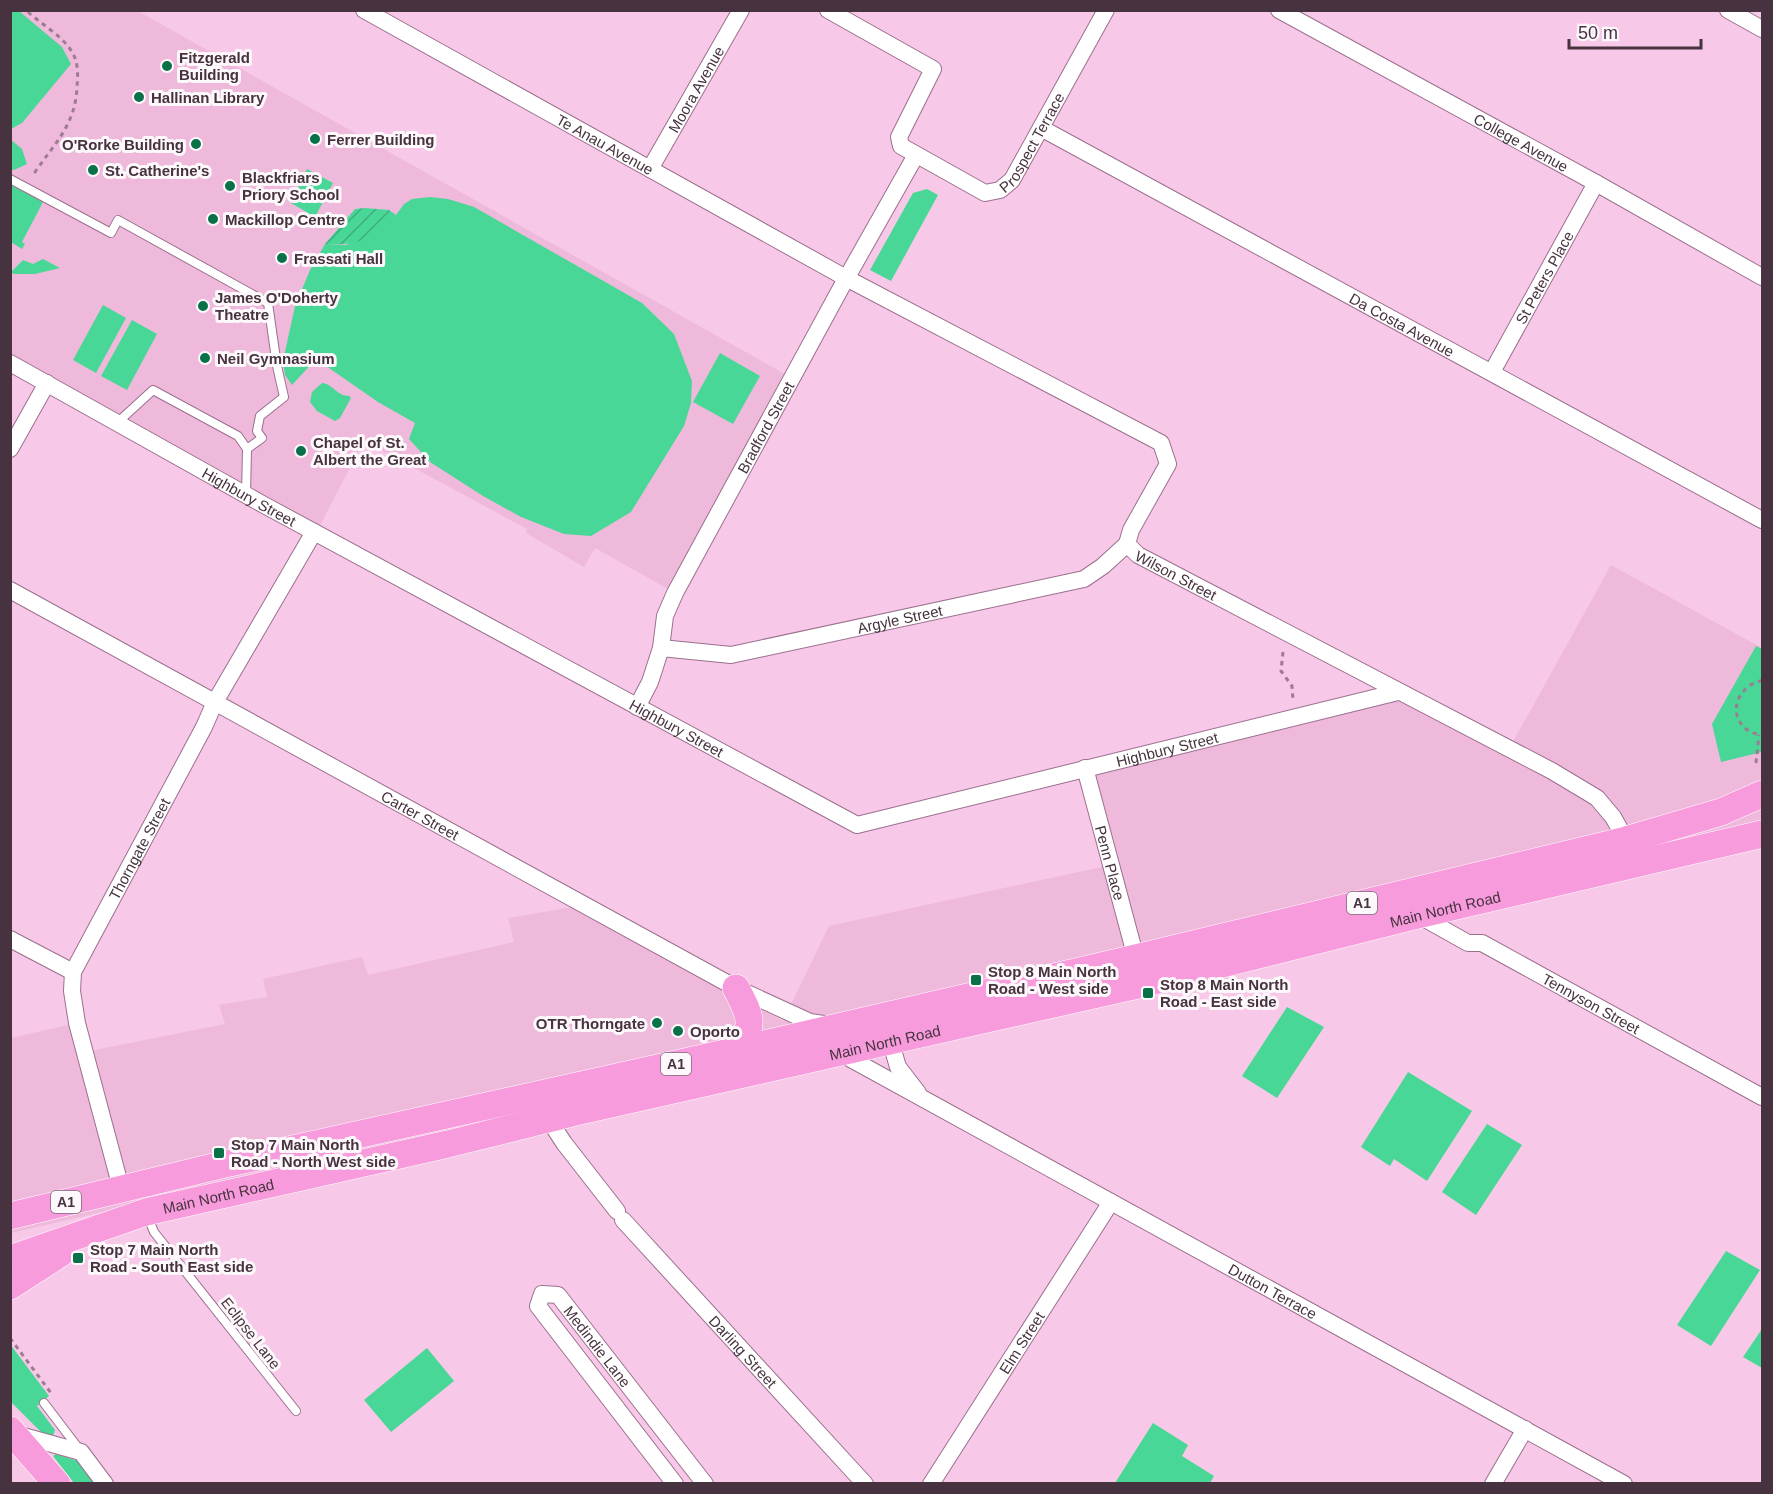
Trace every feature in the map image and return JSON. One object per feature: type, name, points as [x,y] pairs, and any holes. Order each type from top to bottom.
[{"type":"highway","name":"Main North Road","points":[[10,1216],[122,1188],[730,1052],[1136,958],[1626,840],[1721,812],[1762,795]]},
{"type":"highway","points":[[1721,812],[1762,804]]},
{"type":"highway","name":"Main North Road","points":[[10,1259],[146,1212],[1142,984],[1418,915],[1762,834]]},
{"type":"highway","points":[[1136,958],[1142,984]]},
{"type":"highway","points":[[730,1052],[744,1041],[750,1024],[748,1011],[736,988]]},
{"type":"highway","points":[[541,1094],[549,1120]]},
{"type":"highway","points":[[10,1286],[40,1265],[116,1221]]},
{"type":"highway","points":[[12,1431],[57,1484]]},
{"type":"street","name":"Te Anau Avenue","points":[[364,10],[846,278]]},
{"type":"street","name":"Moora Avenue","points":[[650,169],[741,10]]},
{"type":"street","points":[[828,10],[933,69],[898,137],[901,146],[916,155]]},
{"type":"street","name":"Prospect Terrace","points":[[916,155],[985,192],[1000,190],[1012,180],[1106,10]]},
{"type":"street","name":"College Avenue","points":[[1279,10],[1596,183],[1762,277]]},
{"type":"street","points":[[1728,10],[1762,29]]},
{"type":"street","name":"Da Costa Avenue","points":[[1041,128],[1762,520]]},
{"type":"street","name":"Bradford Street","points":[[637,707],[650,682],[661,648],[665,616],[675,593],[846,278],[916,155]]},
{"type":"street","name":"St Peters Place","points":[[1492,372],[1596,183]]},
{"type":"street","name":"Wilson Street","points":[[846,278],[1161,443],[1168,464],[1131,530],[1127,544],[1138,555],[1552,771],[1597,798],[1613,817],[1626,840]]},
{"type":"street","name":"Highbury Street","points":[[10,363],[246,495],[856,825],[1398,692]]},
{"type":"street","points":[[10,449],[47,383]]},
{"type":"street","name":"Thorngate Street","points":[[122,1188],[76,1023],[72,991],[73,972],[204,727],[215,702],[314,532]]},
{"type":"street","name":"Argyle Street","points":[[661,648],[731,655],[1084,579],[1103,566],[1127,544]]},
{"type":"street","name":"Carter Street","points":[[10,590],[736,988],[810,1022],[836,1026]]},
{"type":"street","name":"Penn Place","points":[[1085,768],[1136,958]]},
{"type":"street","name":"Tennyson Street","points":[[1418,915],[1468,943],[1482,943],[1762,1097]]},
{"type":"street","points":[[10,939],[73,972]]},
{"type":"street","name":"Dutton Terrace","points":[[884,1015],[898,1067],[922,1098]]},
{"type":"street","name":"Dutton Terrace","points":[[840,1053],[1624,1484]]},
{"type":"street","name":"Darling Street","points":[[549,1120],[620,1216],[865,1484]]},
{"type":"street","name":"Elm Street","points":[[931,1484],[1111,1202]]},
{"type":"street","name":"Medindie Lane","points":[[675,1484],[538,1306],[542,1294],[558,1295],[705,1484]]},
{"type":"street","points":[[1492,1484],[1525,1429]]},
{"type":"street","points":[[12,1431],[81,1452],[105,1484]]},
{"type":"lane","points":[[10,179],[111,233],[118,220],[268,303],[284,397],[260,416],[257,431],[262,438],[247,449]]},
{"type":"lane","points":[[118,422],[153,390],[238,436],[247,449],[246,495]]},
{"type":"lane","name":"Eclipse Lane","points":[[146,1212],[154,1232],[296,1411]]},
{"type":"lane","points":[[44,1403],[81,1452]]},
{"type":"path","points":[[24,177],[35,172],[63,135],[72,117],[77,98],[78,76],[75,57],[67,46],[28,12]]},
{"type":"path","points":[[1283,652],[1281,671],[1292,686],[1293,707]]},
{"type":"path","points":[[1756,763],[1761,735],[1745,728],[1737,720],[1736,708],[1740,697],[1749,686],[1762,680]]},
{"type":"shaded area","name":"Blackfriars Priory School","points":[[136,10],[792,378],[675,593],[595,548],[584,567],[526,533],[527,529],[364,441],[316,533],[11,361],[11,11]]},
{"type":"shaded area","points":[[1611,565],[1762,648],[1762,831],[11,1233],[10,1038],[77,1023],[85,1052],[225,1024],[219,1005],[267,997],[263,979],[362,957],[368,975],[514,942],[508,918],[573,907],[783,1021],[829,926],[1111,865],[1085,768],[1398,692],[1509,749]]},
{"type":"green space","points":[[11,10],[19,11],[62,47],[71,64],[22,123],[11,129]]},
{"type":"green space","points":[[10,139],[22,149],[27,164],[14,170],[11,169]]},
{"type":"green space","points":[[307,169],[333,183],[315,217],[291,203]]},
{"type":"green space","points":[[11,185],[43,202],[22,242],[25,244],[22,249],[11,242]]},
{"type":"green space","points":[[927,189],[938,195],[891,281],[870,270],[913,193]]},
{"type":"green space","points":[[430,197],[448,199],[474,207],[642,303],[674,334],[692,381],[691,403],[684,426],[631,512],[591,536],[564,534],[521,517],[430,462],[409,439],[415,423],[378,402],[316,359],[292,385],[285,375],[283,361],[295,306],[310,270],[325,244],[346,245],[396,215],[404,204],[412,199]]},
{"type":"green space","points":[[355,209],[389,210],[396,215],[380,230],[364,239],[347,244],[325,244]]},
{"type":"green space","points":[[43,259],[60,268],[35,274],[11,272],[23,260],[33,264]]},
{"type":"green space","points":[[103,305],[126,318],[96,373],[73,360]]},
{"type":"green space","points":[[132,320],[157,334],[127,390],[101,376]]},
{"type":"green space","points":[[720,353],[760,376],[733,424],[693,402]]},
{"type":"green space","points":[[322,383],[351,398],[340,418],[335,421],[317,411],[310,402],[312,392]]},
{"type":"green space","points":[[1756,646],[1762,649],[1762,752],[1721,762],[1712,724]]},
{"type":"green space","points":[[1287,1007],[1324,1027],[1277,1098],[1242,1076]]},
{"type":"green space","points":[[1408,1072],[1472,1111],[1427,1181],[1394,1159],[1390,1166],[1361,1147]]},
{"type":"green space","points":[[1487,1124],[1522,1145],[1476,1215],[1442,1192]]},
{"type":"green space","points":[[1726,1251],[1760,1270],[1711,1346],[1677,1325]]},
{"type":"green space","points":[[1762,1329],[1762,1368],[1743,1357]]},
{"type":"green space","points":[[10,1344],[49,1396],[37,1406],[55,1430],[53,1436],[44,1435],[11,1402]]},
{"type":"green space","points":[[427,1348],[454,1381],[391,1432],[364,1400]]},
{"type":"green space","points":[[1153,1423],[1188,1445],[1182,1456],[1214,1476],[1210,1483],[1115,1483]]},
{"type":"green space","points":[[56,1454],[78,1461],[97,1483],[74,1483],[53,1456]]},
{"type":"place","name":"Fitzgerald Building","points":[[167,66]]},
{"type":"place","name":"Hallinan Library","points":[[139,97]]},
{"type":"place","name":"Ferrer Building","points":[[315,139]]},
{"type":"place","name":"O'Rorke Building","points":[[196,144]]},
{"type":"place","name":"St. Catherine's","points":[[93,170]]},
{"type":"place","name":"Blackfriars Priory School","points":[[230,186]]},
{"type":"place","name":"Mackillop Centre","points":[[213,219]]},
{"type":"place","name":"Frassati Hall","points":[[282,258]]},
{"type":"place","name":"James O'Doherty Theatre","points":[[203,306]]},
{"type":"place","name":"Neil Gymnasium","points":[[205,358]]},
{"type":"place","name":"Chapel of St. Albert the Great","points":[[301,451]]},
{"type":"place","name":"Stop 8 Main North Road - West side","points":[[976,980]]},
{"type":"place","name":"Stop 8 Main North Road - East side","points":[[1148,993]]},
{"type":"place","name":"OTR Thorngate","points":[[657,1023]]},
{"type":"place","name":"Oporto","points":[[678,1031]]},
{"type":"place","name":"Stop 7 Main North Road - North West side","points":[[219,1153]]},
{"type":"place","name":"Stop 7 Main North Road - South East side","points":[[78,1258]]}]
